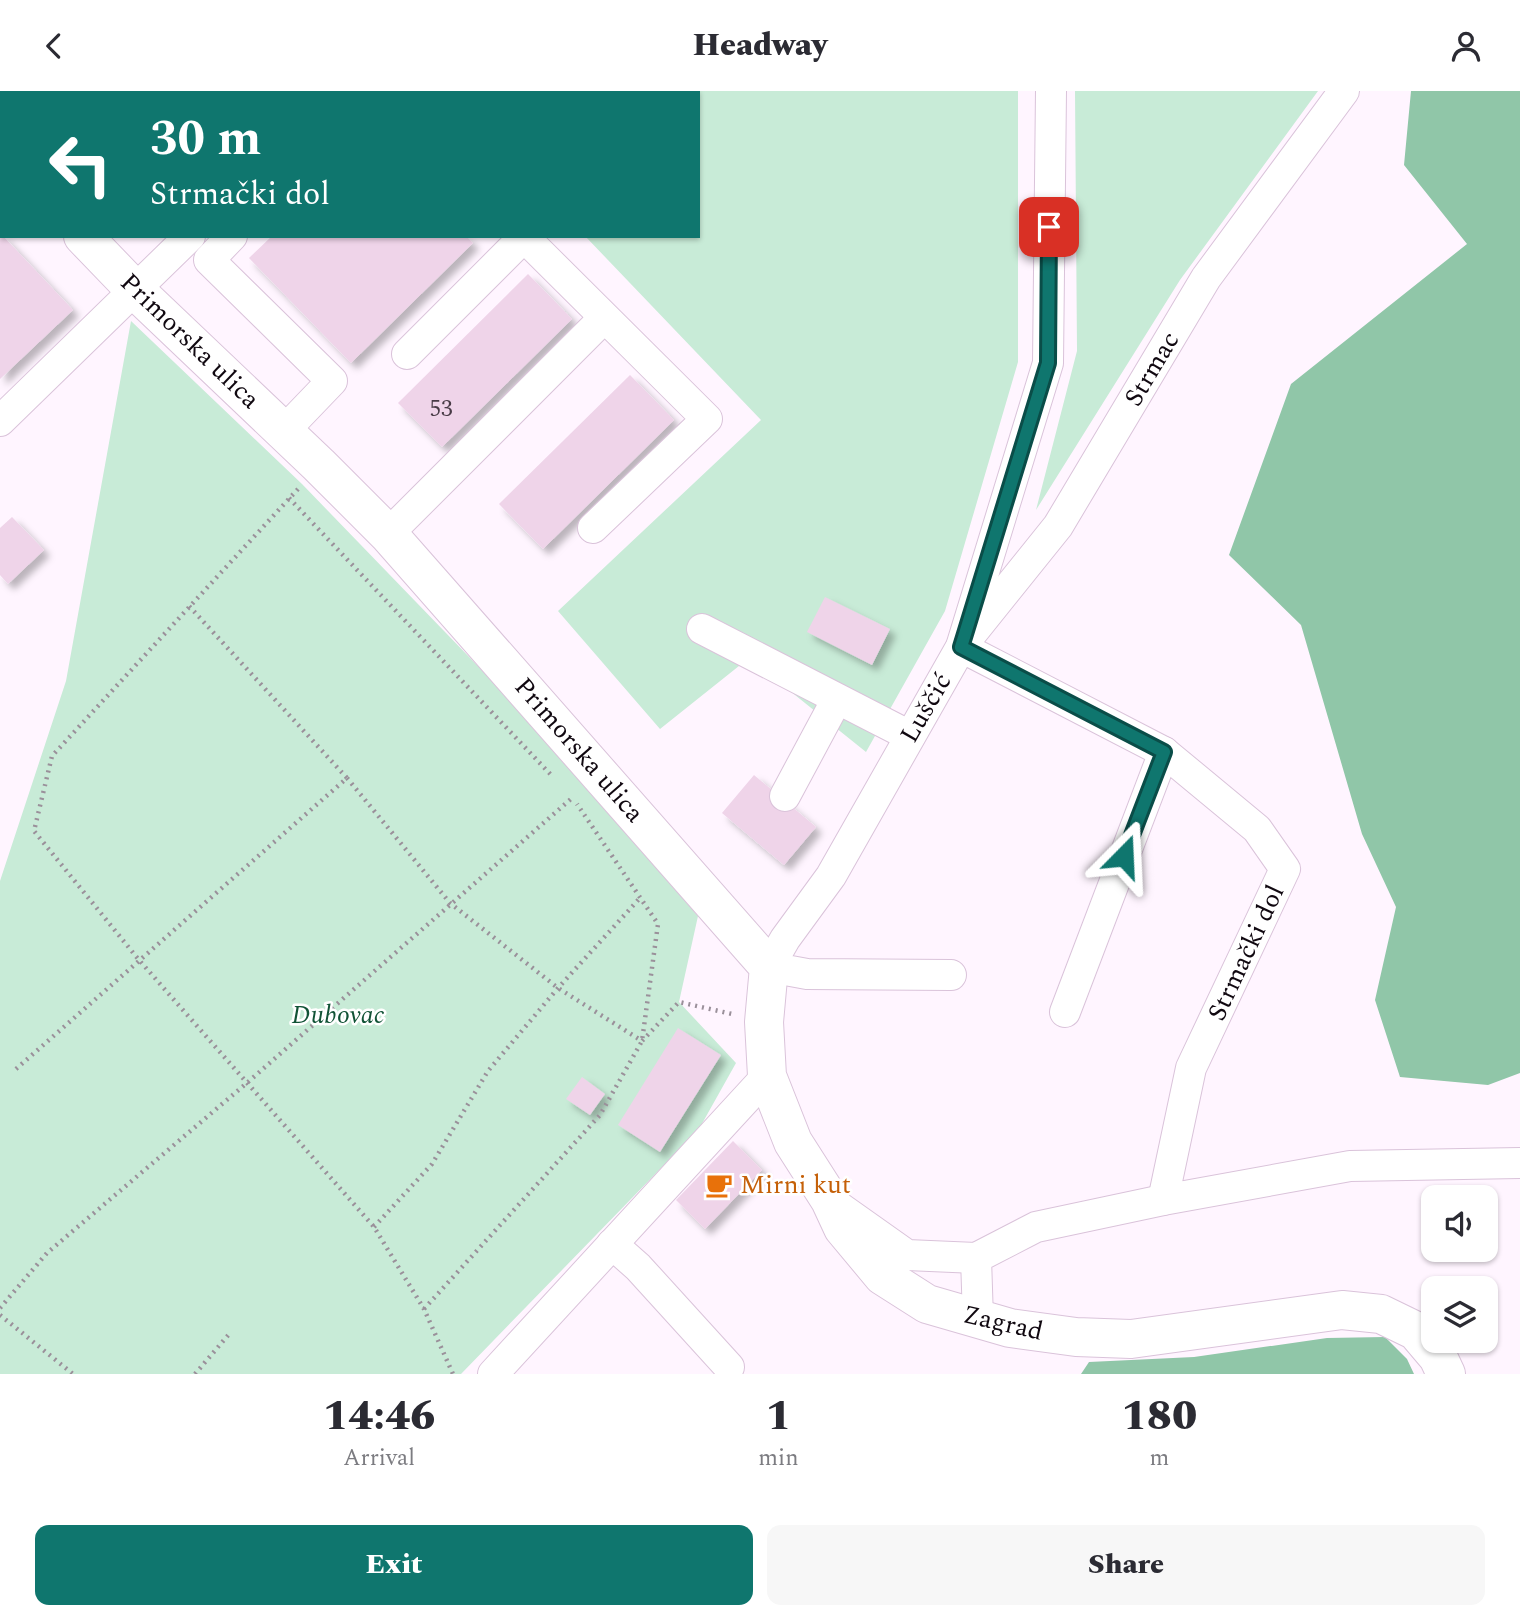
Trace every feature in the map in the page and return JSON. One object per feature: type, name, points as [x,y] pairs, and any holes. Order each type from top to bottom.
[{"type":"main road","name":"Primorska ulica","points":[[85,238],[135,290],[320,465],[388,534],[769,967]]},
{"type":"main road","name":"Zagrad","points":[[769,967],[764,1022],[767,1076],[793,1142],[830,1200],[843,1228],[884,1276],[927,1304],[1010,1328],[1063,1336],[1131,1339],[1342,1310],[1381,1314],[1416,1331],[1438,1357],[1446,1374]]},
{"type":"street","name":"Luščić","points":[[769,967],[785,939],[831,876],[961,647],[1048,363],[1051,91]]},
{"type":"street","name":"Strmac","points":[[961,647],[1058,526],[1206,278],[1344,91]]},
{"type":"street","points":[[0,421],[188,238]]},
{"type":"street","points":[[230,238],[209,260],[332,381],[284,431]]},
{"type":"street","points":[[407,354],[523,238]]},
{"type":"street","points":[[525,238],[706,419],[593,528]]},
{"type":"street","points":[[388,534],[604,318]]},
{"type":"street","points":[[702,629],[910,736]]},
{"type":"street","name":"Strmački dol","points":[[961,647],[1164,752],[1257,829],[1285,869],[1191,1068],[1163,1200]]},
{"type":"street","points":[[785,796],[837,699]]},
{"type":"street","points":[[1065,1012],[1164,752]]},
{"type":"street","points":[[769,967],[807,974],[951,975]]},
{"type":"street","points":[[493,1374],[767,1076]]},
{"type":"street","points":[[830,1200],[907,1255],[976,1258],[1036,1227],[1163,1200],[1350,1166],[1520,1163]]},
{"type":"street","points":[[612,1244],[638,1267],[729,1367]]},
{"type":"street","points":[[976,1258],[978,1319]]},
{"type":"path","points":[[320,465],[52,756],[34,831],[139,960],[374,1227],[424,1309],[452,1372],[445,1374]]},
{"type":"path","points":[[289,498],[554,778]]},
{"type":"path","points":[[190,605],[347,778],[450,903],[558,988],[642,1041]]},
{"type":"path","points":[[16,1069],[347,778]]},
{"type":"path","points":[[563,788],[572,797],[657,923],[642,1041]]},
{"type":"path","points":[[0,1308],[47,1253],[248,1082],[572,797]]},
{"type":"path","points":[[374,1227],[432,1164],[488,1071],[558,988],[640,898]]},
{"type":"path","points":[[424,1309],[600,1115],[642,1041],[679,1002],[764,1022]]},
{"type":"path","points":[[0,1315],[73,1374]]},
{"type":"path","points":[[195,1374],[230,1333]]},
{"type":"green space","points":[[700,91],[1018,91],[1018,362],[945,611],[866,752],[749,658],[660,729],[558,611],[761,420],[587,238],[700,238]]},
{"type":"green space","points":[[1075,91],[1318,91],[1180,280],[1036,510],[1077,351]]},
{"type":"green space","points":[[1411,91],[1520,91],[1520,1073],[1488,1085],[1400,1077],[1375,1000],[1396,907],[1362,834],[1301,625],[1229,555],[1291,384],[1467,244],[1404,165]]},
{"type":"green space","name":"Dubovac","points":[[131,321],[302,484],[531,721],[698,916],[679,1002],[736,1063],[699,1129],[461,1374],[0,1374],[0,881],[66,681]]},
{"type":"green space","points":[[1385,1337],[1407,1359],[1414,1374],[1081,1374],[1089,1362],[1194,1357],[1327,1338]]},
{"type":"building","points":[[0,238],[5,238],[73,310],[0,379]]},
{"type":"building","points":[[270,238],[468,238],[473,243],[351,363],[249,258]]},
{"type":"building","points":[[528,274],[572,319],[442,447],[398,403]]},
{"type":"building","points":[[630,375],[674,420],[543,549],[499,504]]},
{"type":"building","points":[[12,517],[44,550],[8,584],[0,575],[0,528]]},
{"type":"building","points":[[825,597],[890,629],[872,665],[807,632]]},
{"type":"building","points":[[754,775],[816,827],[784,865],[722,813]]},
{"type":"building","points":[[678,1028],[721,1055],[660,1152],[618,1125]]},
{"type":"building","points":[[582,1077],[605,1094],[590,1115],[566,1099]]},
{"type":"building","name":"Mirni kut","points":[[733,1141],[762,1170],[705,1229],[676,1200]]},
{"type":"place","name":"Mirni kut","points":[[719,1185]]},
{"type":"route","points":[[1049,227],[1048,363],[961,647],[1164,752],[1124,856]]}]
